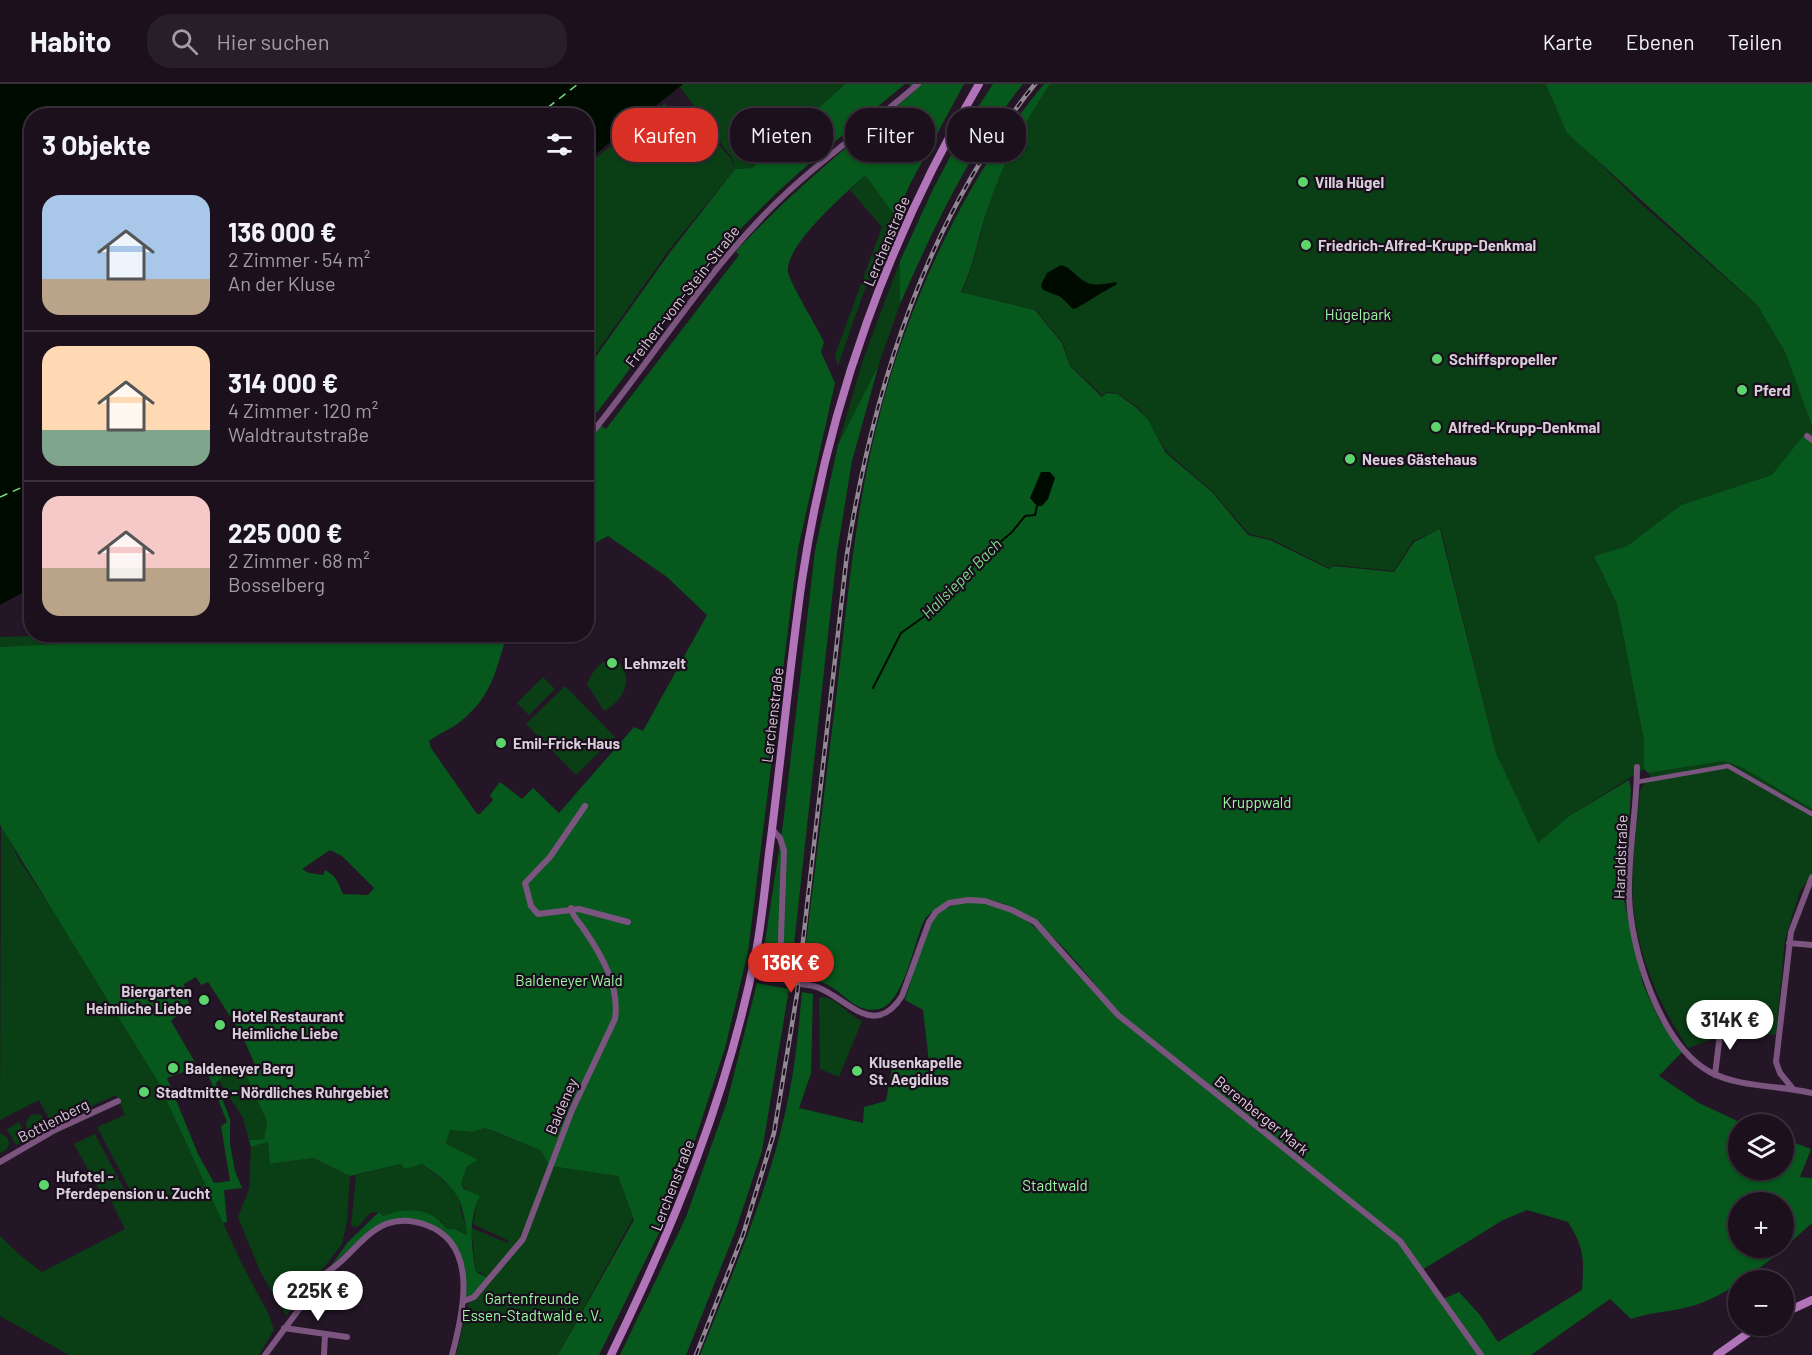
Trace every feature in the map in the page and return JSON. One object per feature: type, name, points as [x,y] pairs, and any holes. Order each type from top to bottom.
[{"type":"main road","name":"Lerchenstraße","points":[[611,1355],[667,1238],[714,1113],[732,1051],[756,950],[803,578],[827,449],[868,320],[892,258],[928,175],[979,84]]},
{"type":"main road","points":[[1794,1309],[1811,1301]]},
{"type":"main road","points":[[1717,1355],[1744,1336]]},
{"type":"street","name":"Freiherr-vom-Stein-Straße","points":[[594,429],[713,271],[769,210],[828,155],[918,84]]},
{"type":"street","points":[[1637,782],[1728,766],[1739,770],[1812,814]]},
{"type":"street","name":"Haraldstraße","points":[[1637,767],[1629,896],[1634,935],[1654,999],[1673,1036],[1697,1064],[1715,1075],[1762,1086],[1812,1093]]},
{"type":"street","points":[[585,806],[555,850],[525,884],[531,906],[538,914],[571,909],[628,922]]},
{"type":"street","name":"Berenberger Mark","points":[[772,830],[780,838],[785,859],[781,975],[789,982],[815,986],[830,993],[861,1015],[881,1014],[897,1004],[929,922],[942,907],[968,900],[985,901],[1012,910],[1040,926],[1118,1015],[1400,1241],[1481,1355]]},
{"type":"street","points":[[1793,1089],[1780,1073],[1776,1062],[1789,943],[1794,921],[1812,877]]},
{"type":"street","name":"Baldeney","points":[[464,1301],[481,1289],[523,1239],[572,1110],[615,1019],[614,992],[604,961],[572,914],[571,909]]},
{"type":"street","points":[[1789,943],[1812,945]]},
{"type":"street","points":[[1715,1075],[1720,1034]]},
{"type":"street","name":"Bottlenberg","points":[[0,1162],[55,1130],[118,1101]]},
{"type":"street","points":[[265,1355],[326,1274],[338,1266],[373,1231],[395,1222],[424,1224],[449,1240],[459,1262],[464,1301],[463,1315],[452,1355]]},
{"type":"street","points":[[284,1328],[347,1337]]},
{"type":"street","points":[[324,1355],[326,1335]]},
{"type":"green space","points":[[683,84],[845,84],[818,108],[730,108],[730,155],[718,139],[718,108],[695,108],[680,87]]},
{"type":"green space","points":[[845,84],[905,84],[876,108],[845,108],[845,134],[833,144],[833,108],[818,108]]},
{"type":"green space","name":"Baldeneyer Wald","points":[[909,84],[964,84],[951,108],[947,108],[947,115],[935,138],[935,108],[894,108],[915,91]]},
{"type":"green space","points":[[993,84],[1023,84],[1005,108],[977,108]]},
{"type":"green space","name":"Kruppwald","points":[[1044,84],[1050,84],[1026,124],[1026,108]]},
{"type":"green space","name":"Hügelpark","points":[[1050,84],[1548,84],[1569,133],[1640,203],[1759,307],[1785,352],[1812,426],[1812,434],[1802,437],[1773,475],[1681,505],[1627,546],[1594,556],[1617,604],[1644,741],[1644,769],[1569,816],[1538,844],[1496,753],[1441,529],[1413,541],[1394,571],[1334,565],[1329,568],[1271,539],[1249,534],[1212,491],[1167,452],[1140,409],[1119,394],[1107,392],[1103,396],[1070,365],[1063,343],[1036,310],[962,292],[971,270],[988,208],[1006,162],[1026,162],[1026,124]]},
{"type":"green space","points":[[1546,84],[1812,84],[1812,426],[1785,352],[1758,306],[1567,133]]},
{"type":"green space","points":[[665,103],[669,108],[659,108]]},
{"type":"green space","points":[[718,144],[735,168],[733,162],[759,162],[752,168],[735,169],[669,250],[594,356],[594,159],[612,145],[612,162],[718,162]]},
{"type":"green space","name":"Baldeneyer Wald","points":[[845,148],[845,162],[922,162],[896,217],[865,175],[818,220],[789,261],[790,278],[824,342],[821,352],[835,383],[798,549],[748,952],[725,1048],[682,1180],[657,1237],[599,1355],[558,1355],[634,1220],[618,1176],[550,1166],[540,1150],[485,1128],[472,1132],[450,1130],[446,1144],[478,1160],[467,1166],[461,1184],[464,1189],[480,1196],[472,1224],[473,1253],[476,1272],[489,1278],[473,1296],[465,1299],[460,1256],[439,1230],[395,1220],[360,1239],[331,1266],[348,1242],[379,1212],[383,1216],[409,1210],[426,1213],[441,1222],[447,1229],[454,1229],[467,1235],[462,1210],[455,1193],[442,1179],[422,1164],[405,1169],[401,1164],[350,1176],[313,1158],[270,1164],[268,1142],[251,1147],[249,1140],[264,1139],[267,1122],[246,1075],[224,1075],[216,1083],[230,1119],[230,1144],[235,1171],[242,1188],[224,1190],[227,1222],[223,1223],[157,1080],[0,825],[0,647],[93,642],[505,642],[492,682],[480,702],[457,724],[429,741],[431,748],[477,814],[480,814],[493,800],[490,795],[500,782],[522,799],[533,788],[559,813],[634,727],[643,731],[707,615],[667,577],[608,536],[594,543],[594,424],[596,422],[606,429],[739,255],[736,251],[800,188],[829,162],[833,162],[833,159]],"holes":[[[330,850],[342,856],[374,888],[368,895],[343,894],[337,881],[329,872],[325,870],[323,875],[309,873],[302,869]],[[196,977],[201,985],[208,982],[241,1033],[257,1069],[202,1071],[196,1064],[171,1021],[189,1004],[184,984]],[[193,1064],[199,1072],[208,1074],[227,1122],[221,1126],[230,1181],[214,1183],[198,1154],[167,1078],[186,1071]]]},
{"type":"green space","points":[[759,162],[812,162],[768,201],[726,245],[594,416],[594,359],[671,251],[735,169],[752,168]]},
{"type":"green space","points":[[947,162],[970,162],[926,246],[900,304],[900,261]]},
{"type":"green space","name":"Kruppwald","points":[[988,162],[1006,162],[984,219],[970,270],[961,292],[1035,310],[1062,343],[1070,366],[1102,397],[1107,393],[1118,394],[1138,409],[1148,420],[1166,453],[1212,492],[1248,535],[1270,540],[1329,569],[1333,566],[1394,572],[1414,542],[1440,529],[1496,753],[1538,843],[1569,816],[1629,780],[1631,790],[1624,900],[1643,984],[1660,1021],[1682,1052],[1659,1076],[1699,1103],[1728,1117],[1728,1180],[1794,1180],[1794,1143],[1811,1149],[1800,1177],[1812,1178],[1812,1223],[1794,1239],[1794,1192],[1728,1192],[1728,1258],[1772,1258],[1761,1267],[1757,1270],[1728,1270],[1728,1290],[1696,1305],[1631,1319],[1610,1299],[1531,1355],[1483,1355],[1443,1299],[1459,1292],[1480,1315],[1498,1342],[1582,1290],[1582,1255],[1578,1240],[1568,1222],[1527,1210],[1503,1220],[1422,1270],[1398,1242],[1480,1355],[700,1355],[754,1219],[776,1149],[792,1078],[802,992],[813,994],[811,1073],[799,1108],[863,1123],[864,1107],[886,1101],[892,1069],[896,1067],[930,1070],[923,1010],[905,1000],[928,930],[943,910],[958,904],[982,903],[1005,910],[1027,922],[1068,957],[1119,1013],[1047,932],[1025,915],[1002,903],[978,899],[952,903],[928,915],[901,985],[887,1005],[879,1009],[864,1009],[828,985],[802,975],[862,493],[876,429],[904,337],[921,291],[963,203]]},
{"type":"green space","points":[[865,174],[896,216],[862,297],[838,366],[835,355],[882,227],[850,190]]},
{"type":"green space","points":[[900,261],[900,304],[879,364],[838,445],[863,360]]},
{"type":"green space","points":[[879,364],[852,461],[837,553],[791,972],[761,968],[783,824],[815,551],[838,445]]},
{"type":"green space","points":[[1812,434],[1812,809],[1741,767],[1724,761],[1648,773],[1644,769],[1644,741],[1617,604],[1594,556],[1627,546],[1681,505],[1772,475],[1802,437]]},
{"type":"green space","points":[[24,636],[24,642],[100,642],[0,647],[0,637]]},
{"type":"green space","points":[[615,658],[625,672],[625,687],[618,700],[604,711],[587,684],[598,667],[605,661]]},
{"type":"green space","points":[[543,677],[555,689],[529,715],[517,703]]},
{"type":"green space","points":[[565,686],[615,737],[576,775],[526,724]]},
{"type":"green space","points":[[1724,761],[1741,767],[1812,809],[1812,875],[1800,891],[1785,939],[1776,1035],[1729,1033],[1688,1048],[1677,1032],[1651,978],[1635,921],[1632,875],[1640,791],[1645,782],[1653,781],[1648,773]]},
{"type":"green space","points":[[1,824],[20,861],[69,935],[157,1080],[242,1264],[269,1315],[274,1330],[259,1355],[69,1355],[0,1316],[0,1236],[42,1272],[125,1229],[111,1201],[130,1190],[97,1127],[125,1115],[116,1095],[52,1124],[39,1100],[0,1120]]},
{"type":"green space","points":[[757,983],[789,989],[762,1151],[735,1232],[686,1355],[620,1355],[686,1217],[727,1102]]},
{"type":"green space","points":[[823,997],[833,1001],[862,1021],[839,1077],[820,1069],[819,998]]},
{"type":"green space","points":[[246,1075],[267,1122],[264,1139],[249,1140],[243,1118],[219,1081],[220,1076]]},
{"type":"green space","points":[[36,1114],[43,1117],[46,1124],[43,1131],[36,1134],[29,1131],[26,1124],[29,1117]]},
{"type":"green space","points":[[19,1122],[28,1139],[16,1145],[7,1129]]},
{"type":"green space","name":"Gartenfreunde Essen-Stadtwald e. V.","points":[[485,1128],[540,1150],[550,1166],[618,1176],[633,1218],[558,1355],[456,1355],[468,1304],[493,1280],[480,1272],[476,1273],[471,1228],[508,1243],[509,1241],[473,1224],[477,1201],[461,1184],[467,1166],[477,1160],[446,1145],[450,1130],[472,1132]]},
{"type":"green space","points":[[0,1133],[8,1138],[9,1144],[6,1150],[0,1153]]},
{"type":"green space","points":[[95,1134],[125,1191],[106,1202],[74,1144]]},
{"type":"green space","points":[[268,1142],[271,1164],[313,1158],[350,1176],[347,1222],[342,1244],[286,1316],[260,1271],[238,1217],[249,1189],[251,1147]]},
{"type":"green space","points":[[401,1164],[409,1166],[422,1164],[456,1191],[468,1235],[454,1229],[447,1229],[441,1221],[390,1213],[383,1216],[379,1212],[370,1213],[358,1227],[351,1226],[356,1175]]},
{"type":"shaded area","points":[[0,84],[683,84],[653,108],[612,108],[612,141],[594,155],[594,108],[24,108],[24,592],[0,605]]},
{"type":"shaded area","points":[[1061,265],[1090,283],[1117,282],[1116,285],[1073,309],[1061,297],[1043,290],[1041,285],[1047,273]]},
{"type":"shaded area","points":[[1041,472],[1050,472],[1055,478],[1048,499],[1042,506],[1037,506],[1030,498]]},
{"type":"waterway","name":"Hallsieper Bach","points":[[873,688],[901,633],[936,608],[961,583],[971,567],[1012,532],[1025,516],[1035,515],[1037,506]]},
{"type":"ferry route","points":[[547,108],[578,84]]},
{"type":"ferry route","points":[[0,497],[24,486]]},
{"type":"railway","points":[[696,1355],[743,1235],[774,1133],[797,994],[847,554],[858,491],[873,429],[890,367],[935,247],[964,190],[997,136],[1035,84]]},
{"type":"place","name":"Villa Hügel","points":[[1303,182]]},
{"type":"place","name":"Friedrich-Alfred-Krupp-Denkmal","points":[[1306,245]]},
{"type":"place","name":"Schiffspropeller","points":[[1437,359]]},
{"type":"place","name":"Pferd","points":[[1742,390]]},
{"type":"place","name":"Alfred-Krupp-Denkmal","points":[[1436,427]]},
{"type":"place","name":"Neues Gästehaus","points":[[1350,459]]},
{"type":"place","name":"Lehmzelt","points":[[612,663]]},
{"type":"place","name":"Emil-Frick-Haus","points":[[501,743]]},
{"type":"place","name":"Biergarten Heimliche Liebe","points":[[204,1000]]},
{"type":"place","name":"Hotel Restaurant Heimliche Liebe","points":[[220,1025]]},
{"type":"place","name":"Baldeneyer Berg","points":[[173,1068]]},
{"type":"place","name":"Klusenkapelle St. Aegidius","points":[[857,1071]]},
{"type":"place","name":"Stadtmitte - Nördliches Ruhrgebiet","points":[[144,1092]]},
{"type":"place","name":"Hufotel - Pferdepension u. Zucht","points":[[44,1185]]},
{"type":"park label","name":"Stadtwald","points":[[1055,1185]]}]
